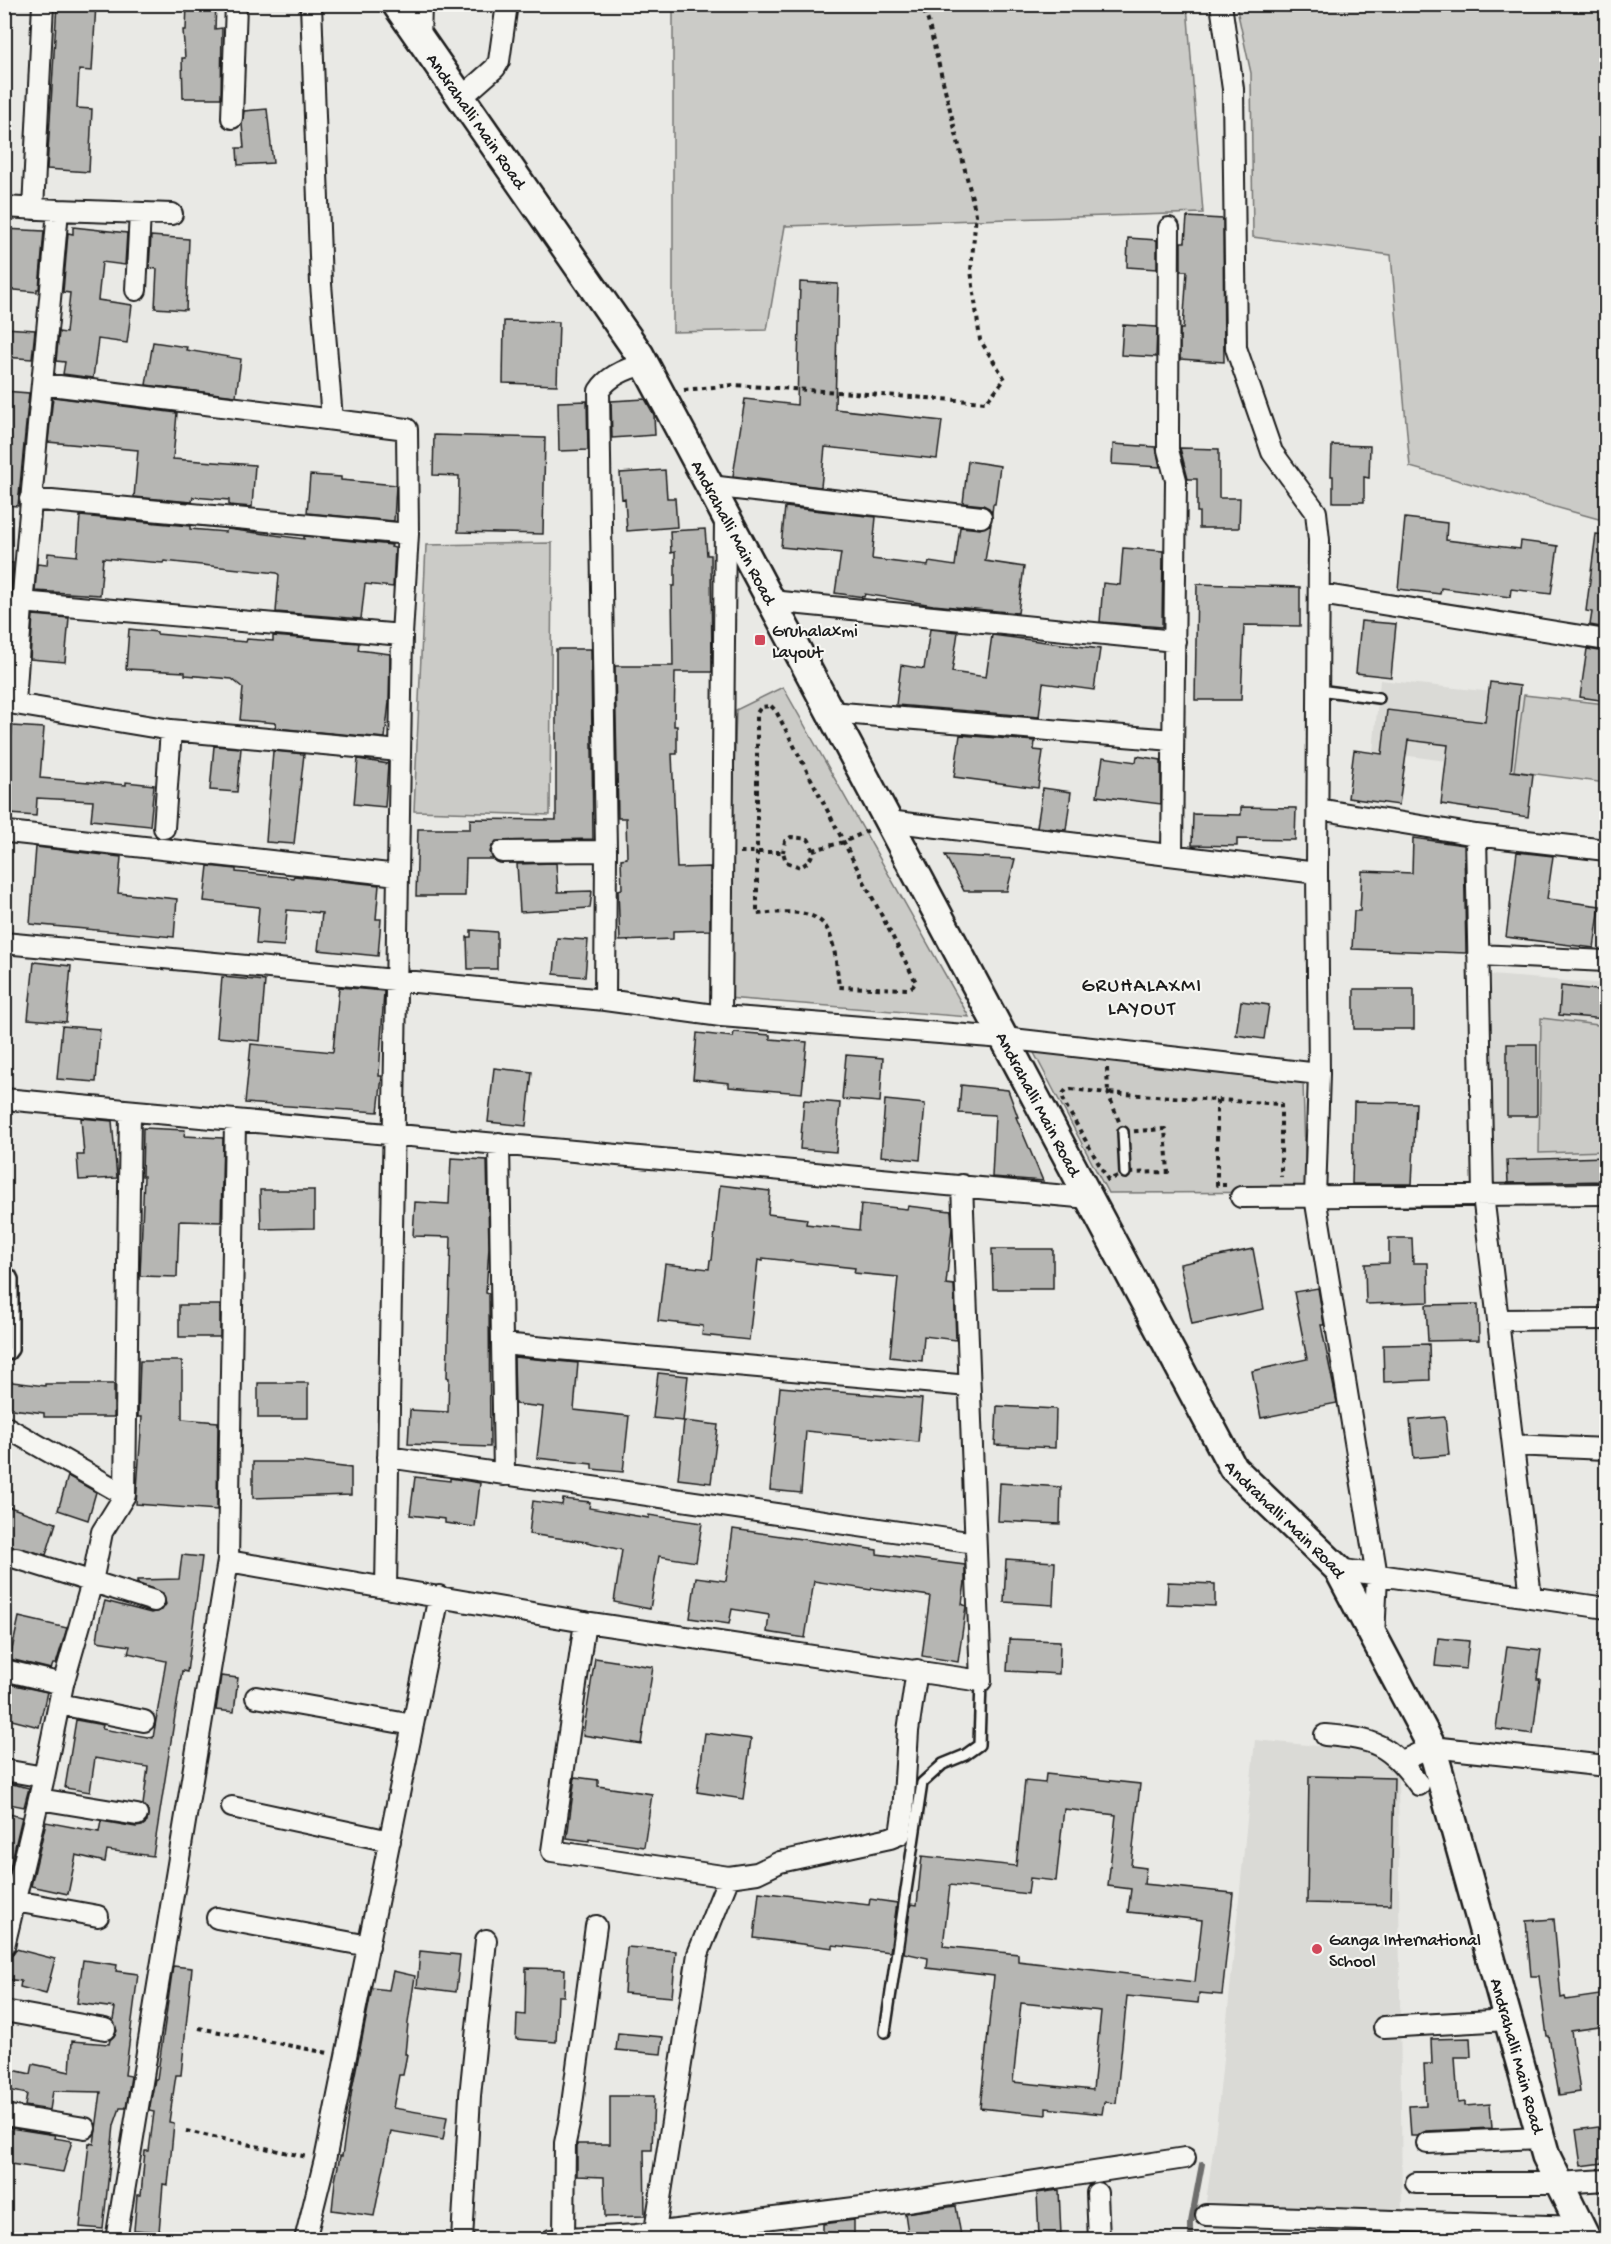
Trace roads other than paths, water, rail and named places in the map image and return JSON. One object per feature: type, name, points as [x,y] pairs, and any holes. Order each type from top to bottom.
[{"type":"main road","name":"Andrahalli Main Road","points":[[396,4],[645,364],[1233,1468],[1338,1569],[1374,1636],[1432,1747],[1546,2156],[1584,2233]]},
{"type":"street","points":[[33,209],[43,4]]},
{"type":"street","points":[[232,118],[236,4]]},
{"type":"street","points":[[311,4],[321,284],[332,419]]},
{"type":"street","points":[[420,40],[421,4]]},
{"type":"street","points":[[461,98],[495,68],[499,61],[507,4]]},
{"type":"street","points":[[1221,4],[1233,89],[1236,348],[1272,452],[1316,512],[1319,540],[1317,873],[1319,1074],[1315,1197],[1377,1576],[1374,1636]]},
{"type":"street","points":[[4,207],[172,214]]},
{"type":"street","points":[[58,210],[21,602],[15,704],[171,730],[400,751]]},
{"type":"street","points":[[136,290],[140,213]]},
{"type":"street","points":[[1169,228],[1168,450],[1176,480],[1172,855]]},
{"type":"street","points":[[605,1000],[606,851],[599,391],[603,384],[629,368],[645,364]]},
{"type":"street","points":[[43,384],[407,429],[408,534],[402,635],[386,1588]]},
{"type":"street","points":[[710,486],[981,517]]},
{"type":"street","points":[[30,499],[408,534]]},
{"type":"street","points":[[721,1016],[724,514]]},
{"type":"street","points":[[1320,594],[1606,640]]},
{"type":"street","points":[[771,601],[1175,641]]},
{"type":"street","points":[[21,602],[402,635]]},
{"type":"street","points":[[830,712],[1173,740]]},
{"type":"street","points":[[164,828],[171,730]]},
{"type":"street","points":[[1318,809],[1476,834],[1606,850]]},
{"type":"street","points":[[888,821],[1317,873]]},
{"type":"street","points":[[8,832],[398,875]]},
{"type":"street","points":[[1476,834],[1483,1195],[1531,1598]]},
{"type":"street","points":[[502,852],[606,851]]},
{"type":"street","points":[[4,942],[605,1000],[721,1016],[1004,1038],[1319,1074]]},
{"type":"street","points":[[1478,955],[1606,961]]},
{"type":"street","points":[[4,1099],[1089,1198]]},
{"type":"street","points":[[4,1946],[15,1901],[13,1875],[39,1799],[63,1684],[92,1582],[102,1533],[125,1495],[130,1112]]},
{"type":"street","points":[[116,2240],[228,1561],[235,1121]]},
{"type":"street","points":[[500,1143],[504,1475]]},
{"type":"street","points":[[228,1561],[585,1622],[981,1681],[962,1185]]},
{"type":"street","points":[[1234,1191],[1315,1197],[1606,1194]]},
{"type":"street","points":[[1498,1320],[1606,1319]]},
{"type":"street","points":[[502,1344],[969,1386]]},
{"type":"street","points":[[4,1426],[125,1495]]},
{"type":"street","points":[[1513,1445],[1606,1449]]},
{"type":"street","points":[[388,1457],[975,1543]]},
{"type":"street","points":[[16,1558],[154,1601]]},
{"type":"street","points":[[1338,1569],[1606,1608]]},
{"type":"street","points":[[305,2240],[325,2160],[439,1596]]},
{"type":"street","points":[[585,1622],[552,1851],[729,1877],[757,1874],[780,1862],[890,1838],[900,1833],[908,1731],[917,1670]]},
{"type":"street","points":[[4,1670],[63,1684]]},
{"type":"street","points":[[256,1697],[413,1725]]},
{"type":"street","points":[[59,1704],[144,1721]]},
{"type":"street","points":[[1325,1735],[1358,1738],[1383,1747],[1402,1761],[1419,1785]]},
{"type":"street","points":[[1402,1761],[1432,1747],[1606,1766]]},
{"type":"street","points":[[4,1770],[44,1777]]},
{"type":"street","points":[[39,1799],[137,1815]]},
{"type":"street","points":[[232,1807],[390,1841]]},
{"type":"street","points":[[656,2235],[698,1954],[729,1877]]},
{"type":"street","points":[[15,1901],[98,1916]]},
{"type":"street","points":[[217,1918],[369,1946]]},
{"type":"street","points":[[596,1926],[565,2143],[558,2239],[656,2235],[894,2203],[1185,2158]]},
{"type":"street","points":[[462,2240],[470,2096],[486,1940]]},
{"type":"street","points":[[4,2011],[105,2029]]},
{"type":"street","points":[[1384,2027],[1508,2020]]},
{"type":"street","points":[[4,2115],[85,2128]]},
{"type":"street","points":[[1427,2143],[1541,2138]]},
{"type":"street","points":[[1416,2183],[1559,2183],[1606,2180]]},
{"type":"street","points":[[1097,2193],[1099,2240]]},
{"type":"street","points":[[1206,2215],[1584,2233]]},
{"type":"lane","points":[[1319,690],[1379,698]]},
{"type":"lane","points":[[1123,1132],[1125,1173]]},
{"type":"lane","points":[[4,1272],[11,1275],[13,1279],[13,1350],[4,1356]]},
{"type":"lane","points":[[885,2032],[922,1783],[943,1764],[965,1755],[979,1745],[981,1681]]},
{"type":"waterway","points":[[1191,2240],[1191,2222],[1202,2164]]},
{"type":"place","name":"Gruhalaxmi Layout","points":[[760,640]]},
{"type":"place","name":"Ganga International School","points":[[1317,1949]]},
{"type":"district","name":"GRUHALAXMI LAYOUT","points":[[1142,996]]}]
